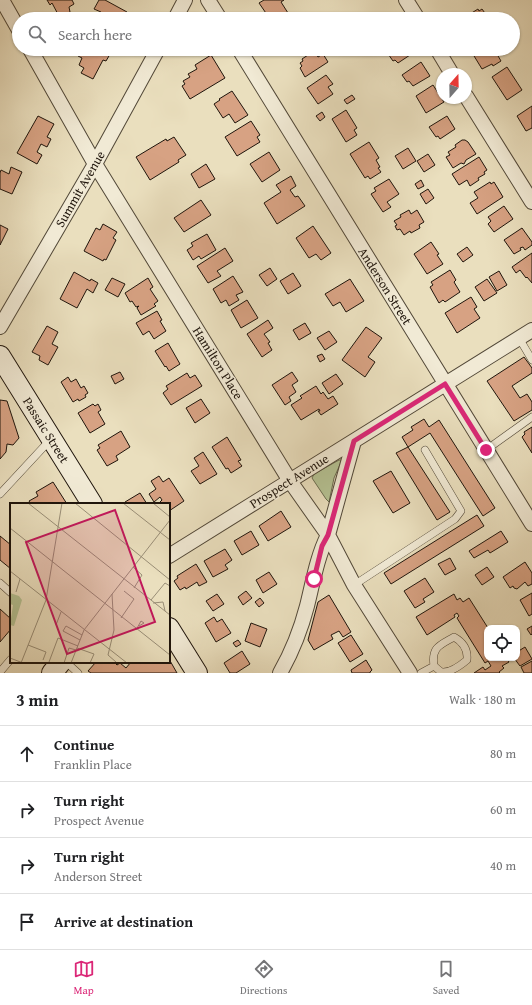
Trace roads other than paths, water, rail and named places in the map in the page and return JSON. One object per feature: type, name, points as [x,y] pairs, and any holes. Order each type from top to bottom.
[{"type":"main road","name":"Passaic Street","points":[[0,356],[91,503]]},
{"type":"main road","points":[[170,630],[197,673]]},
{"type":"street","points":[[2,0],[12,18]]},
{"type":"street","points":[[179,12],[185,0]]},
{"type":"street","points":[[208,0],[216,12]]},
{"type":"street","points":[[406,0],[414,12]]},
{"type":"street","name":"Hamilton Place","points":[[34,56],[95,164],[290,481],[328,535],[354,584],[410,673]]},
{"type":"street","name":"Summit Avenue","points":[[0,327],[95,164],[154,56]]},
{"type":"street","name":"Anderson Street","points":[[242,56],[532,524]]},
{"type":"street","points":[[441,56],[448,68]]},
{"type":"street","points":[[471,104],[532,202]]},
{"type":"street","name":"Prospect Avenue","points":[[170,555],[532,330]]},
{"type":"street","points":[[280,673],[297,636],[307,608],[322,546],[328,535],[354,441]]},
{"type":"lane","points":[[519,338],[532,360]]},
{"type":"lane","points":[[486,450],[532,417]]},
{"type":"lane","points":[[0,494],[51,439]]},
{"type":"lane","points":[[354,584],[455,519],[461,511],[425,450]]},
{"type":"lane","points":[[0,583],[10,592]]},
{"type":"lane","points":[[454,637],[460,640],[468,651],[467,660],[449,672],[442,672],[434,666],[434,651],[441,644],[454,637]]},
{"type":"lane","points":[[0,672],[10,660]]},
{"type":"lane","points":[[57,666],[78,673]]},
{"type":"lane","points":[[421,673],[434,666]]}]
